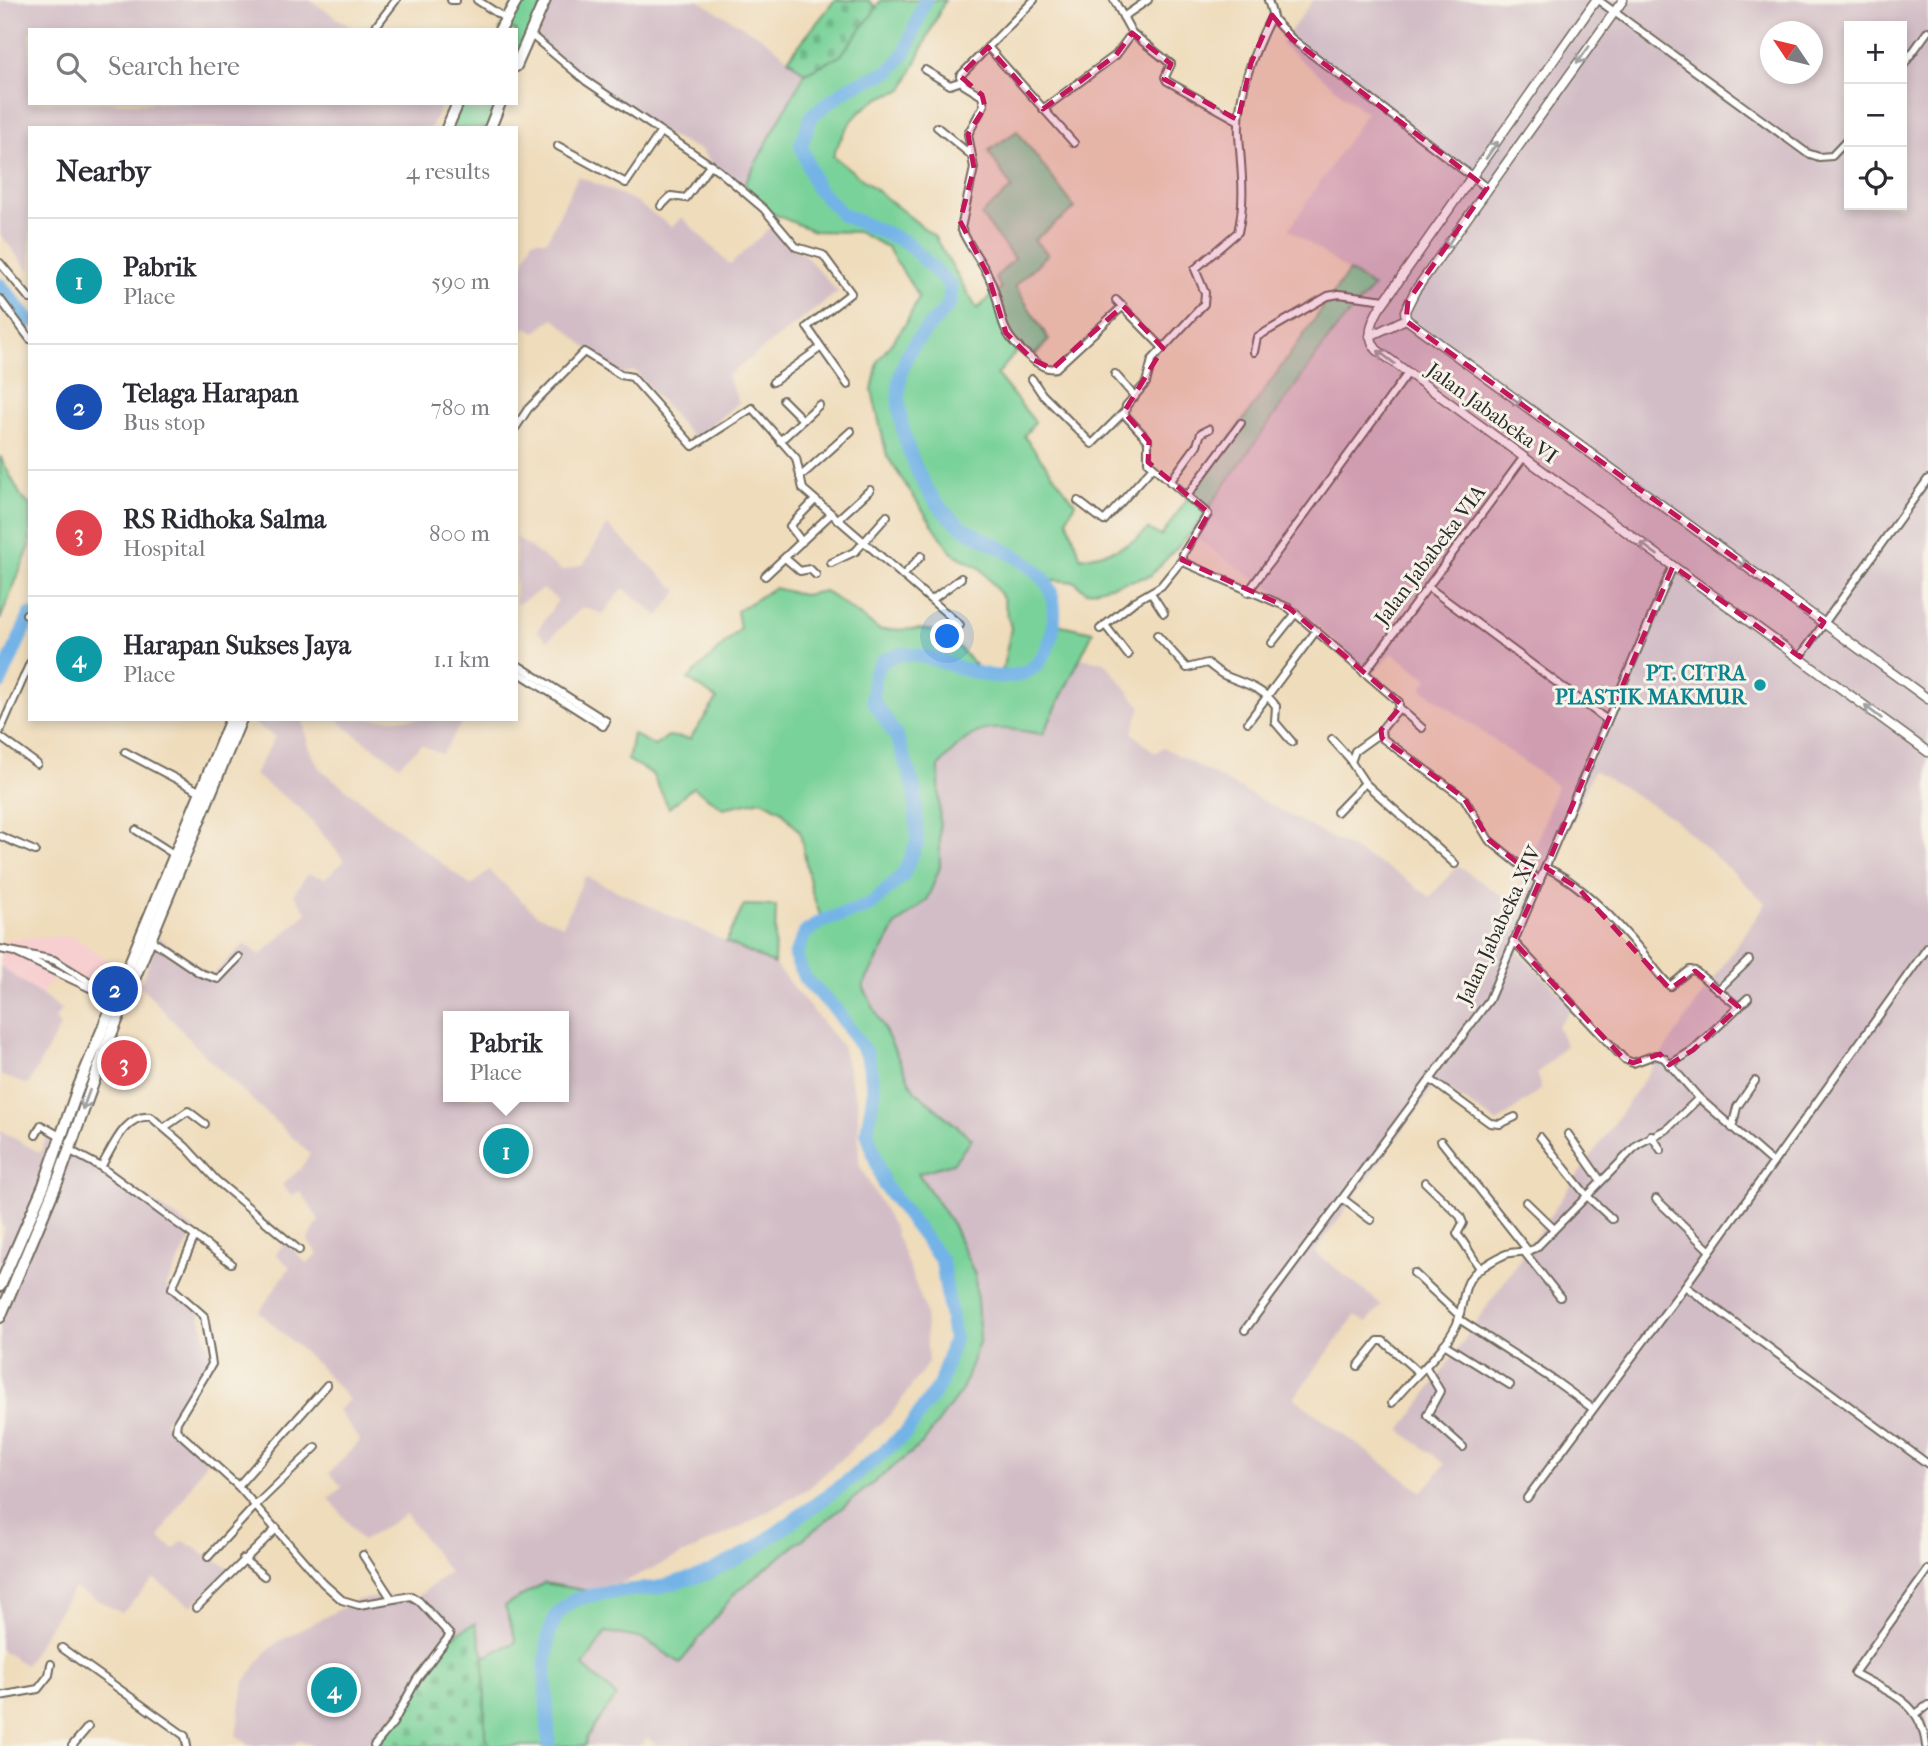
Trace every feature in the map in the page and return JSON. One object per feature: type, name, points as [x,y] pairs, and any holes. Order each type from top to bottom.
[{"type":"highway","points":[[503,24],[517,0]]},
{"type":"highway","points":[[518,61],[545,0]]},
{"type":"highway","points":[[448,126],[457,105]]},
{"type":"highway","points":[[491,126],[499,105]]},
{"type":"highway","points":[[0,1286],[230,721]]},
{"type":"highway","points":[[0,1317],[68,1150],[106,1047],[240,721]]},
{"type":"street","points":[[375,28],[396,0]]},
{"type":"street","points":[[451,0],[456,0]]},
{"type":"street","points":[[477,0],[503,24]]},
{"type":"street","points":[[962,81],[964,70],[1034,0]]},
{"type":"street","points":[[1114,0],[1132,33],[1171,64],[1165,77],[1167,81],[1239,121]]},
{"type":"street","points":[[1123,18],[1148,0]]},
{"type":"street","points":[[1268,0],[1272,15],[1292,39],[1487,188]]},
{"type":"street","points":[[1370,336],[1374,319],[1385,300],[1597,0],[1807,153],[1819,157],[1832,156],[1844,143]]},
{"type":"street","points":[[1370,336],[1406,319],[1408,302],[1623,0]]},
{"type":"street","points":[[1032,379],[1042,394],[1092,444],[1124,412],[1148,380],[1150,364],[1205,301],[1205,293],[1195,274],[1198,266],[1232,240],[1238,232],[1244,181],[1239,121],[1251,63],[1272,15]]},
{"type":"street","points":[[1907,59],[1928,31]]},
{"type":"street","points":[[1043,109],[1116,55],[1132,33]]},
{"type":"street","points":[[530,34],[586,81],[660,133],[711,164],[764,209],[796,247],[823,255],[850,291],[807,325],[820,348],[848,385]]},
{"type":"street","points":[[988,47],[1074,144]]},
{"type":"street","points":[[925,70],[950,85],[962,81]]},
{"type":"street","points":[[962,81],[982,96],[984,104],[968,134],[973,176],[962,212],[961,228],[988,275],[1000,320],[1016,346],[1040,365],[1052,369],[1123,306]]},
{"type":"street","points":[[937,127],[971,155]]},
{"type":"street","points":[[558,146],[626,183],[660,133]]},
{"type":"street","points":[[661,206],[670,196],[686,198],[711,164]]},
{"type":"street","points":[[0,263],[28,297]]},
{"type":"street","points":[[1254,352],[1257,337],[1328,296],[1339,294],[1385,300]]},
{"type":"street","points":[[0,299],[28,336]]},
{"type":"street","points":[[1116,300],[1163,348]]},
{"type":"street","name":"Jalan Jababeka VI","points":[[1406,319],[1928,699]]},
{"type":"street","name":"Jalan Jababeka VI","points":[[1370,336],[1377,350],[1673,566],[1802,654],[1928,752]]},
{"type":"street","points":[[773,382],[820,348]]},
{"type":"street","points":[[518,424],[528,409],[584,352],[620,375],[632,377],[693,446],[749,407],[796,458],[802,487],[960,625]]},
{"type":"street","points":[[1248,592],[1408,373]]},
{"type":"street","points":[[1115,374],[1135,397]]},
{"type":"street","points":[[783,400],[803,420]]},
{"type":"street","points":[[780,441],[819,405]]},
{"type":"street","points":[[1124,412],[1147,440],[1146,460],[1205,510],[1207,517],[1182,560],[1165,582],[1135,601],[1103,627],[1128,655]]},
{"type":"street","points":[[1188,497],[1241,423]]},
{"type":"street","points":[[1170,482],[1197,445],[1201,433],[1209,429]]},
{"type":"street","points":[[800,477],[851,431]]},
{"type":"street","name":"Jalan Jababeka VIA","points":[[1364,673],[1523,458]]},
{"type":"street","points":[[1078,501],[1104,521],[1153,467]]},
{"type":"street","points":[[1802,654],[1928,479]]},
{"type":"street","points":[[765,576],[802,542],[870,490]]},
{"type":"street","points":[[802,542],[790,526],[815,500]]},
{"type":"street","points":[[831,563],[856,551],[887,516]]},
{"type":"street","points":[[903,576],[921,556]]},
{"type":"street","points":[[785,558],[800,570],[810,569],[816,575]]},
{"type":"street","points":[[1182,560],[1296,612],[1399,702],[1399,708],[1380,733],[1350,759]]},
{"type":"street","name":"Jalan Jababeka XIV","points":[[1245,1330],[1485,1007],[1673,566]]},
{"type":"street","points":[[933,599],[961,578]]},
{"type":"street","points":[[1428,587],[1607,720]]},
{"type":"street","points":[[1151,593],[1164,613]]},
{"type":"street","points":[[1272,643],[1296,612]]},
{"type":"street","points":[[1248,722],[1316,631]]},
{"type":"street","points":[[1157,635],[1188,668],[1207,663],[1267,696],[1276,706],[1273,719],[1277,727],[1292,742]]},
{"type":"street","points":[[518,665],[606,721],[603,726],[518,672]]},
{"type":"street","points":[[0,731],[28,668]]},
{"type":"street","points":[[1399,708],[1422,728]]},
{"type":"street","points":[[1380,733],[1382,738],[1414,763],[1464,798],[1489,840],[1540,881]]},
{"type":"street","points":[[0,737],[37,764]]},
{"type":"street","points":[[1332,739],[1350,759],[1364,783],[1455,864]]},
{"type":"street","points":[[125,752],[201,792]]},
{"type":"street","points":[[1337,812],[1364,783]]},
{"type":"street","points":[[136,830],[175,855]]},
{"type":"street","points":[[0,836],[35,851]]},
{"type":"street","points":[[1546,868],[1565,876],[1578,888],[1640,949],[1670,986],[1690,970],[1695,971],[1739,1007]]},
{"type":"street","points":[[151,940],[200,973],[218,979],[239,957]]},
{"type":"street","points":[[1513,941],[1624,1059],[1633,1063],[1655,1055],[1773,1163]]},
{"type":"street","points":[[1527,1498],[1685,1286],[1928,947]]},
{"type":"street","points":[[0,949],[16,952],[116,998]]},
{"type":"street","points":[[1718,990],[1749,960]]},
{"type":"street","points":[[1669,1065],[1693,1050],[1748,998]]},
{"type":"street","points":[[1431,1080],[1490,1123],[1500,1124],[1515,1117]]},
{"type":"street","points":[[1732,1128],[1737,1107],[1755,1081]]},
{"type":"street","points":[[1392,1403],[1418,1372],[1427,1369],[1444,1344],[1459,1318],[1469,1282],[1481,1269],[1507,1254],[1527,1252],[1651,1135],[1667,1129],[1699,1098]]},
{"type":"street","points":[[165,1127],[188,1111],[205,1124]]},
{"type":"street","points":[[100,1167],[133,1120],[151,1116],[216,1180],[299,1250]]},
{"type":"street","points":[[36,1135],[41,1125],[62,1137]]},
{"type":"street","points":[[1568,1134],[1601,1181]]},
{"type":"street","points":[[1651,1135],[1661,1150]]},
{"type":"street","points":[[1540,1137],[1587,1196],[1612,1219]]},
{"type":"street","points":[[1441,1141],[1560,1297]]},
{"type":"street","points":[[68,1150],[100,1167],[230,1263]]},
{"type":"street","points":[[1424,1182],[1463,1220],[1457,1234],[1471,1249],[1472,1258],[1481,1269]]},
{"type":"street","points":[[1343,1199],[1371,1220]]},
{"type":"street","points":[[1656,1199],[1710,1251]]},
{"type":"street","points":[[1526,1202],[1554,1229]]},
{"type":"street","points":[[195,1236],[172,1288],[204,1316],[212,1364],[176,1427],[238,1486],[323,1583],[342,1600],[359,1605],[391,1598],[415,1598],[450,1635],[417,1679],[398,1714],[374,1746]]},
{"type":"street","points":[[1414,1273],[1459,1318],[1592,1408]]},
{"type":"street","points":[[1685,1286],[1928,1464]]},
{"type":"street","points":[[1358,1366],[1378,1341],[1383,1340],[1418,1372]]},
{"type":"street","points":[[1444,1344],[1510,1385]]},
{"type":"street","points":[[1427,1369],[1440,1391],[1427,1415],[1464,1447]]},
{"type":"street","points":[[238,1486],[327,1384]]},
{"type":"street","points":[[208,1557],[256,1505],[316,1447]]},
{"type":"street","points":[[196,1608],[277,1528]]},
{"type":"street","points":[[363,1555],[391,1598]]},
{"type":"street","points":[[243,1559],[264,1576]]},
{"type":"street","points":[[1926,1746],[1917,1713],[1854,1673],[1928,1570]]},
{"type":"street","points":[[62,1648],[185,1736],[187,1746]]},
{"type":"street","points":[[0,1696],[38,1689],[49,1675],[51,1664]]},
{"type":"street","points":[[1917,1713],[1928,1704]]},
{"type":"street","points":[[72,1746],[88,1727]]},
{"type":"highlighted area","points":[[1272,15],[1292,39],[1487,188],[1408,301],[1406,321],[1824,622],[1800,657],[1673,566],[1546,868],[1578,888],[1670,989],[1695,971],[1739,1007],[1693,1050],[1669,1065],[1660,1054],[1633,1063],[1624,1059],[1513,941],[1540,881],[1489,840],[1464,798],[1382,738],[1381,730],[1402,705],[1289,608],[1182,560],[1209,513],[1148,462],[1149,441],[1124,412],[1163,348],[1123,306],[1052,369],[1032,359],[1006,333],[988,275],[960,221],[974,168],[968,134],[985,107],[982,95],[960,76],[988,47],[1043,109],[1116,55],[1132,33],[1171,64],[1164,79],[1238,120],[1251,63]]},
{"type":"shaded area","points":[[0,0],[310,0],[352,28],[28,28],[28,105],[441,105],[432,126],[28,126],[28,269],[0,234]]},
{"type":"shaded area","points":[[553,0],[698,0],[769,42],[805,73],[741,190],[714,167],[702,151],[658,130],[593,86],[536,39]]},
{"type":"shaded area","points":[[1313,0],[1928,0],[1928,1746],[1823,1746],[1814,1740],[1810,1746],[659,1746],[647,1738],[641,1746],[585,1746],[587,1737],[616,1696],[582,1666],[606,1632],[644,1639],[681,1663],[735,1593],[922,1444],[962,1390],[952,1224],[917,1173],[953,1163],[972,1139],[914,1090],[863,986],[896,925],[927,900],[940,867],[939,766],[964,737],[996,727],[1043,734],[1078,658],[1105,662],[1141,707],[1132,733],[1155,753],[1163,747],[1400,875],[1430,897],[1458,866],[1514,904],[1557,786],[1421,688],[1428,679],[1392,653],[1372,675],[1300,610],[1190,534],[1335,330],[1372,288],[1289,229],[1366,113],[1281,44]],"holes":[[[1594,770],[1673,818],[1766,903],[1401,1431],[1445,1464],[1422,1492],[1294,1398],[1355,1316],[1367,1322],[1382,1305],[1315,1252],[1437,1082],[1497,1123],[1541,1089],[1537,1074],[1566,1045],[1557,1026],[1573,1007],[1516,949]]]},
{"type":"shaded area","points":[[578,176],[633,200],[672,227],[682,217],[730,265],[776,222],[791,247],[804,254],[838,292],[727,376],[739,402],[694,439],[635,371],[617,375],[554,318],[536,332],[526,327],[518,336],[518,278],[532,240],[547,240]]},
{"type":"shaded area","points":[[607,525],[678,591],[659,616],[623,588],[603,614],[583,607],[548,640],[537,631],[558,600],[543,589],[518,604],[518,538],[562,571],[584,564]]},
{"type":"shaded area","points":[[250,721],[303,721],[308,745],[319,768],[471,886],[489,870],[537,915],[563,925],[585,876],[774,964],[842,1046],[858,1106],[859,1164],[894,1228],[925,1309],[928,1363],[892,1413],[809,1488],[739,1528],[600,1593],[544,1583],[505,1606],[516,1642],[484,1657],[475,1623],[380,1742],[382,1746],[313,1746],[299,1741],[291,1746],[250,1746],[236,1735],[244,1683],[267,1651],[278,1642],[357,1600],[387,1596],[416,1598],[449,1572],[406,1514],[362,1541],[329,1498],[342,1487],[329,1473],[360,1441],[338,1410],[349,1400],[319,1366],[259,1312],[290,1267],[276,1254],[285,1241],[307,1264],[318,1254],[308,1241],[319,1220],[300,1191],[291,1196],[282,1185],[300,1169],[310,1154],[202,1053],[140,985],[159,937],[211,976],[245,944],[260,955],[307,913],[294,894],[307,874],[325,878],[345,861],[301,809],[254,775],[275,737]]},
{"type":"shaded area","points":[[340,721],[463,721],[442,754],[421,745],[399,765]]},
{"type":"shaded area","points":[[73,936],[116,966],[101,999],[57,973],[41,995],[0,966],[0,944],[7,939]]},
{"type":"shaded area","points":[[0,966],[61,1009],[55,1019],[60,1027],[28,1085],[0,1075]]},
{"type":"shaded area","points":[[0,1130],[40,1153],[49,1132],[195,1230],[166,1286],[198,1308],[211,1357],[164,1423],[207,1460],[159,1538],[174,1549],[183,1541],[231,1569],[191,1606],[154,1579],[122,1613],[74,1588],[25,1665],[0,1649],[0,1242],[5,1228],[0,1223]]},
{"type":"green space","points":[[517,0],[545,0],[518,61],[518,28],[501,28]]},
{"type":"green space","points":[[835,0],[868,0],[877,8],[840,56],[805,73],[788,59]]},
{"type":"green space","points":[[881,0],[945,0],[903,90],[878,99],[859,113],[844,132],[833,156],[934,236],[977,309],[1001,288],[995,278],[1014,259],[981,215],[1012,188],[988,151],[1017,131],[1075,208],[1034,240],[1048,254],[1015,286],[1049,340],[1035,355],[1020,347],[997,375],[1035,422],[1024,436],[1075,503],[1067,519],[1081,558],[1125,545],[1148,529],[1161,536],[1349,271],[1373,287],[1335,330],[1190,534],[1150,576],[1086,592],[1075,582],[1044,579],[1055,600],[1052,623],[1093,632],[1043,734],[1009,729],[985,730],[964,741],[939,766],[940,867],[927,900],[896,925],[863,986],[914,1090],[972,1139],[953,1163],[918,1173],[952,1224],[975,1275],[980,1339],[962,1390],[922,1444],[735,1593],[680,1663],[644,1639],[606,1632],[583,1666],[616,1696],[587,1737],[585,1746],[491,1746],[485,1737],[484,1657],[516,1642],[505,1606],[544,1583],[600,1593],[656,1588],[706,1574],[753,1549],[848,1482],[906,1433],[940,1385],[954,1339],[942,1261],[884,1185],[867,1132],[874,1090],[867,1055],[837,1011],[805,979],[795,956],[805,933],[822,921],[811,889],[800,832],[781,810],[762,800],[723,808],[693,787],[669,808],[652,774],[628,760],[633,734],[655,746],[668,736],[690,739],[717,699],[688,679],[740,629],[737,611],[774,588],[803,595],[825,591],[880,630],[919,629],[945,632],[981,672],[1001,677],[1011,628],[1003,598],[980,568],[952,553],[887,456],[872,391],[878,361],[906,323],[919,297],[887,247],[858,232],[814,231],[766,211],[741,190],[805,73],[841,55]]},
{"type":"green space","points":[[457,105],[499,105],[491,126],[448,126]]},
{"type":"green space","points":[[0,456],[22,498],[28,503],[28,551],[0,620]]},
{"type":"green space","points":[[744,905],[776,906],[774,964],[726,942]]},
{"type":"green space","points":[[475,1623],[484,1657],[485,1737],[491,1746],[382,1746],[379,1743],[440,1644]]},
{"type":"waterway","points":[[549,1746],[545,1669],[549,1633],[557,1614],[573,1600],[602,1593],[656,1588],[706,1574],[753,1550],[853,1477],[906,1433],[940,1384],[954,1339],[942,1261],[884,1185],[867,1132],[874,1090],[867,1055],[837,1011],[805,979],[795,956],[805,933],[822,921],[869,906],[903,875],[917,843],[915,790],[897,738],[873,700],[874,675],[882,661],[900,654],[917,655],[980,674],[1011,676],[1026,672],[1036,665],[1044,655],[1053,628],[1053,600],[1043,578],[1024,562],[968,531],[943,511],[919,474],[903,429],[899,407],[899,385],[903,366],[911,348],[950,303],[950,285],[906,242],[843,215],[816,187],[801,145],[812,115],[850,87],[890,71],[906,51],[925,0]]},
{"type":"waterway","points":[[0,285],[28,319]]},
{"type":"waterway","points":[[0,683],[28,620]]},
{"type":"place","name":"PT. CITRA PLASTIK MAKMUR","points":[[1760,685]]},
{"type":"place","name":"Telaga Harapan","points":[[115,989]]},
{"type":"place","name":"RS Ridhoka Salma","points":[[124,1063]]},
{"type":"place","name":"Pabrik","points":[[506,1151]]},
{"type":"place","name":"Harapan Sukses Jaya","points":[[334,1690]]}]
